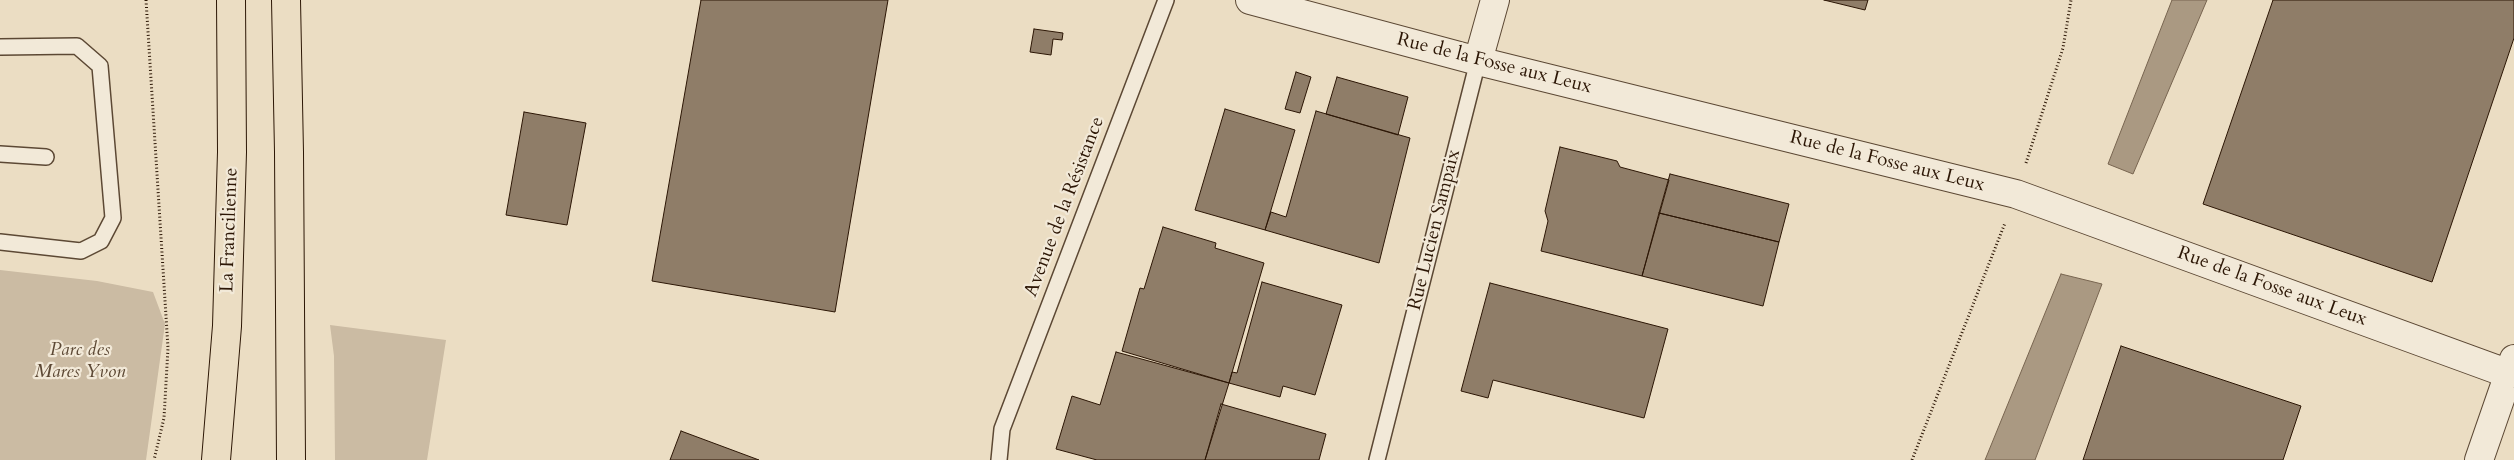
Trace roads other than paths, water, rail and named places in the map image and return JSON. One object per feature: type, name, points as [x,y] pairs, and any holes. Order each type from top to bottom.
[{"type":"highway","name":"La Francilienne","points":[[216,460],[227,326],[232,152],[231,0]]},
{"type":"highway","points":[[286,0],[291,460]]},
{"type":"street","name":"Rue de la Fosse aux Leux","points":[[1250,0],[1478,61],[2016,194],[2512,366],[2479,460]]},
{"type":"street","name":"Rue Lucien Sampaix","points":[[1478,61],[1495,0]]},
{"type":"lane","name":"Avenue de la Résistance","points":[[999,460],[1002,429],[1166,0]]},
{"type":"lane","points":[[0,47],[77,46],[100,66],[113,218],[102,241],[81,252],[0,242]]},
{"type":"lane","name":"Rue Lucien Sampaix","points":[[1377,460],[1478,61]]},
{"type":"lane","points":[[0,154],[46,157]]},
{"type":"park label","name":"Parc des Mares Yvon","points":[[80,362]]}]
